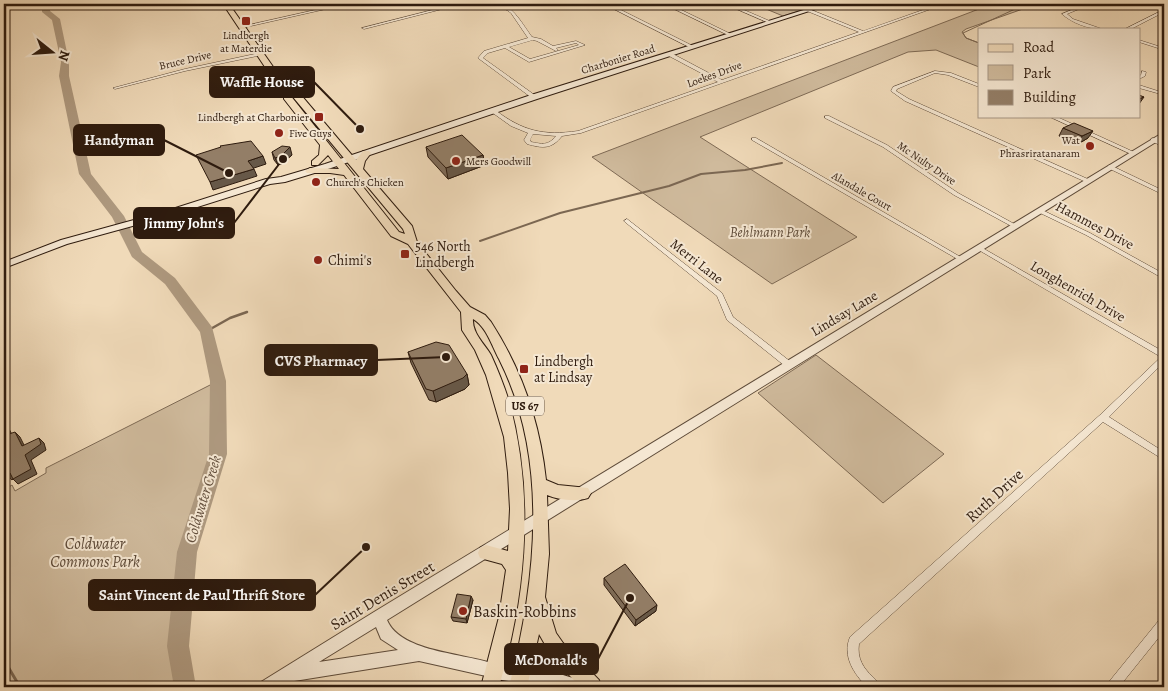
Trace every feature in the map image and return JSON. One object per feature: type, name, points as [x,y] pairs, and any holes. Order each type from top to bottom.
[{"type":"main road","name":"US 67","points":[[226,4],[273,73],[274,81],[324,146],[395,234],[412,242]]},
{"type":"main road","name":"Charbonier Road","points":[[347,156],[366,153],[534,97],[828,4]]},
{"type":"main road","name":"US 67","points":[[273,73],[281,77],[408,228],[412,242],[467,311],[483,319],[500,346],[514,375],[524,403],[532,436],[539,484],[541,519],[537,592],[530,640],[520,681]]},
{"type":"main road","name":"Charbonier Road","points":[[347,156],[390,140],[414,136]]},
{"type":"main road","points":[[313,167],[323,156],[324,146]]},
{"type":"main road","points":[[358,170],[360,161],[366,153]]},
{"type":"main road","points":[[4,265],[46,248],[269,181],[282,180],[347,156]]},
{"type":"main road","points":[[313,167],[347,174]]},
{"type":"main road","name":"US 67","points":[[467,311],[467,328],[490,369],[502,401],[510,433],[517,485],[517,533],[514,567],[503,639],[492,679]]},
{"type":"main road","points":[[539,484],[557,492],[582,493]]},
{"type":"main road","points":[[486,552],[507,558],[514,567]]},
{"type":"main road","points":[[537,592],[549,637],[556,649],[592,687]]},
{"type":"main road","points":[[492,679],[520,681],[549,678],[577,687]]},
{"type":"street","points":[[242,27],[346,4]]},
{"type":"street","points":[[364,28],[460,4]]},
{"type":"street","points":[[500,4],[512,12],[531,38]]},
{"type":"street","points":[[606,4],[693,47]]},
{"type":"street","points":[[666,4],[731,34]]},
{"type":"street","points":[[727,4],[770,22]]},
{"type":"street","name":"Loekes Drive","points":[[493,111],[515,127],[531,133],[559,136],[579,132],[943,4]]},
{"type":"street","points":[[1089,4],[1064,14],[1072,20],[1097,28]]},
{"type":"street","points":[[808,10],[863,32]]},
{"type":"street","points":[[1128,28],[1164,11]]},
{"type":"street","points":[[534,97],[480,58],[486,52],[531,38],[539,40],[560,52]]},
{"type":"street","points":[[1140,41],[1164,49]]},
{"type":"street","points":[[506,47],[529,61],[583,45],[576,42],[552,48]]},
{"type":"street","name":"Bruce Drive","points":[[115,88],[185,70],[260,54]]},
{"type":"street","points":[[671,55],[722,82]]},
{"type":"street","points":[[978,86],[949,74],[932,72],[893,91],[907,100],[1088,181]]},
{"type":"street","points":[[1140,78],[1143,76],[1144,72]]},
{"type":"street","points":[[1140,86],[1164,94]]},
{"type":"street","name":"Mc Nulty Drive","points":[[827,117],[885,146],[956,194],[1015,226]]},
{"type":"street","points":[[1054,118],[1133,153]]},
{"type":"street","points":[[531,133],[528,140],[529,143],[537,146],[554,142],[559,136]]},
{"type":"street","name":"Lindsay Lane","points":[[517,533],[788,364],[1164,134]]},
{"type":"street","name":"Alandale Court","points":[[754,140],[961,259]]},
{"type":"street","points":[[1153,140],[1164,145]]},
{"type":"street","points":[[1110,168],[1164,193]]},
{"type":"street","name":"Hammes Drive","points":[[1040,211],[1088,234],[1164,277]]},
{"type":"street","name":"Merri Lane","points":[[627,221],[720,295],[730,318],[788,364]]},
{"type":"street","name":"Longhenrich Drive","points":[[979,248],[1164,357]]},
{"type":"street","name":"Ruth Drive","points":[[875,687],[860,673],[853,658],[854,641],[1104,417],[1164,357]]},
{"type":"street","points":[[1104,417],[1164,456]]},
{"type":"street","name":"Saint Denis Street","points":[[266,687],[517,533]]},
{"type":"street","points":[[380,617],[386,634],[420,654],[492,679]]},
{"type":"street","points":[[1112,687],[1164,623]]},
{"type":"street","points":[[284,676],[420,654]]},
{"type":"green space","points":[[754,4],[821,4],[783,16]]},
{"type":"green space","name":"Behlmann Park","points":[[992,4],[1037,4],[962,32],[966,38],[978,43],[978,67],[936,50],[908,52],[700,137],[857,237],[772,284],[592,157]]},
{"type":"green space","points":[[816,355],[944,454],[883,503],[758,393]]},
{"type":"green space","name":"Coldwater Commons Park","points":[[218,381],[218,454],[187,552],[178,646],[185,687],[4,687],[4,490],[12,485],[15,491],[46,473],[46,468]]},
{"type":"building","points":[[1074,123],[1093,131],[1082,136],[1063,128]]},
{"type":"building","points":[[462,135],[483,155],[446,168],[426,147]]},
{"type":"building","points":[[251,141],[263,156],[248,161],[254,169],[210,182],[196,155],[220,146]]},
{"type":"building","points":[[282,146],[290,147],[284,155],[275,158],[272,152]]},
{"type":"building","points":[[436,342],[449,345],[467,374],[463,378],[433,391],[426,389],[408,352]]},
{"type":"building","points":[[4,424],[9,434],[15,432],[22,446],[39,438],[41,444],[25,455],[31,469],[13,479],[10,473],[6,475],[4,470]]},
{"type":"building","points":[[625,564],[657,605],[636,620],[604,578]]},
{"type":"building","name":"Baskin-Robbins","points":[[457,594],[471,596],[466,619],[451,617]]},
{"type":"waterway","name":"Coldwater Creek","points":[[46,4],[46,12],[56,19],[65,62],[64,76],[85,174],[118,216],[137,254],[170,281],[207,331],[218,381],[218,454],[187,552],[178,646],[185,687]]},
{"type":"waterway","points":[[978,43],[966,38],[963,33],[1026,4]]},
{"type":"waterway","points":[[480,241],[560,213],[669,186],[701,174],[745,170],[782,163]]},
{"type":"waterway","points":[[207,331],[230,318],[247,312]]},
{"type":"waterway","points":[[4,660],[20,687]]},
{"type":"place","name":"Lindbergh at Materdie","points":[[246,21]]},
{"type":"place","name":"Lindbergh at Charbonier","points":[[319,117]]},
{"type":"place","name":"Waffle House","points":[[360,129]]},
{"type":"place","name":"Five Guys","points":[[279,133]]},
{"type":"place","name":"Wat Phrasriratanaram","points":[[1090,146]]},
{"type":"place","name":"Jimmy John's","points":[[283,159]]},
{"type":"place","name":"Mers Goodwill","points":[[456,161]]},
{"type":"place","name":"Handyman","points":[[229,173]]},
{"type":"place","name":"Church's Chicken","points":[[316,182]]},
{"type":"place","name":"546 North Lindbergh","points":[[405,254]]},
{"type":"place","name":"Chimi's","points":[[318,260]]},
{"type":"place","name":"CVS Pharmacy","points":[[446,357]]},
{"type":"place","name":"Lindbergh at Lindsay","points":[[524,369]]},
{"type":"place","name":"Saint Vincent de Paul Thrift Store","points":[[366,547]]},
{"type":"place","name":"McDonald's","points":[[630,598]]},
{"type":"place","name":"Baskin-Robbins","points":[[463,611]]}]
